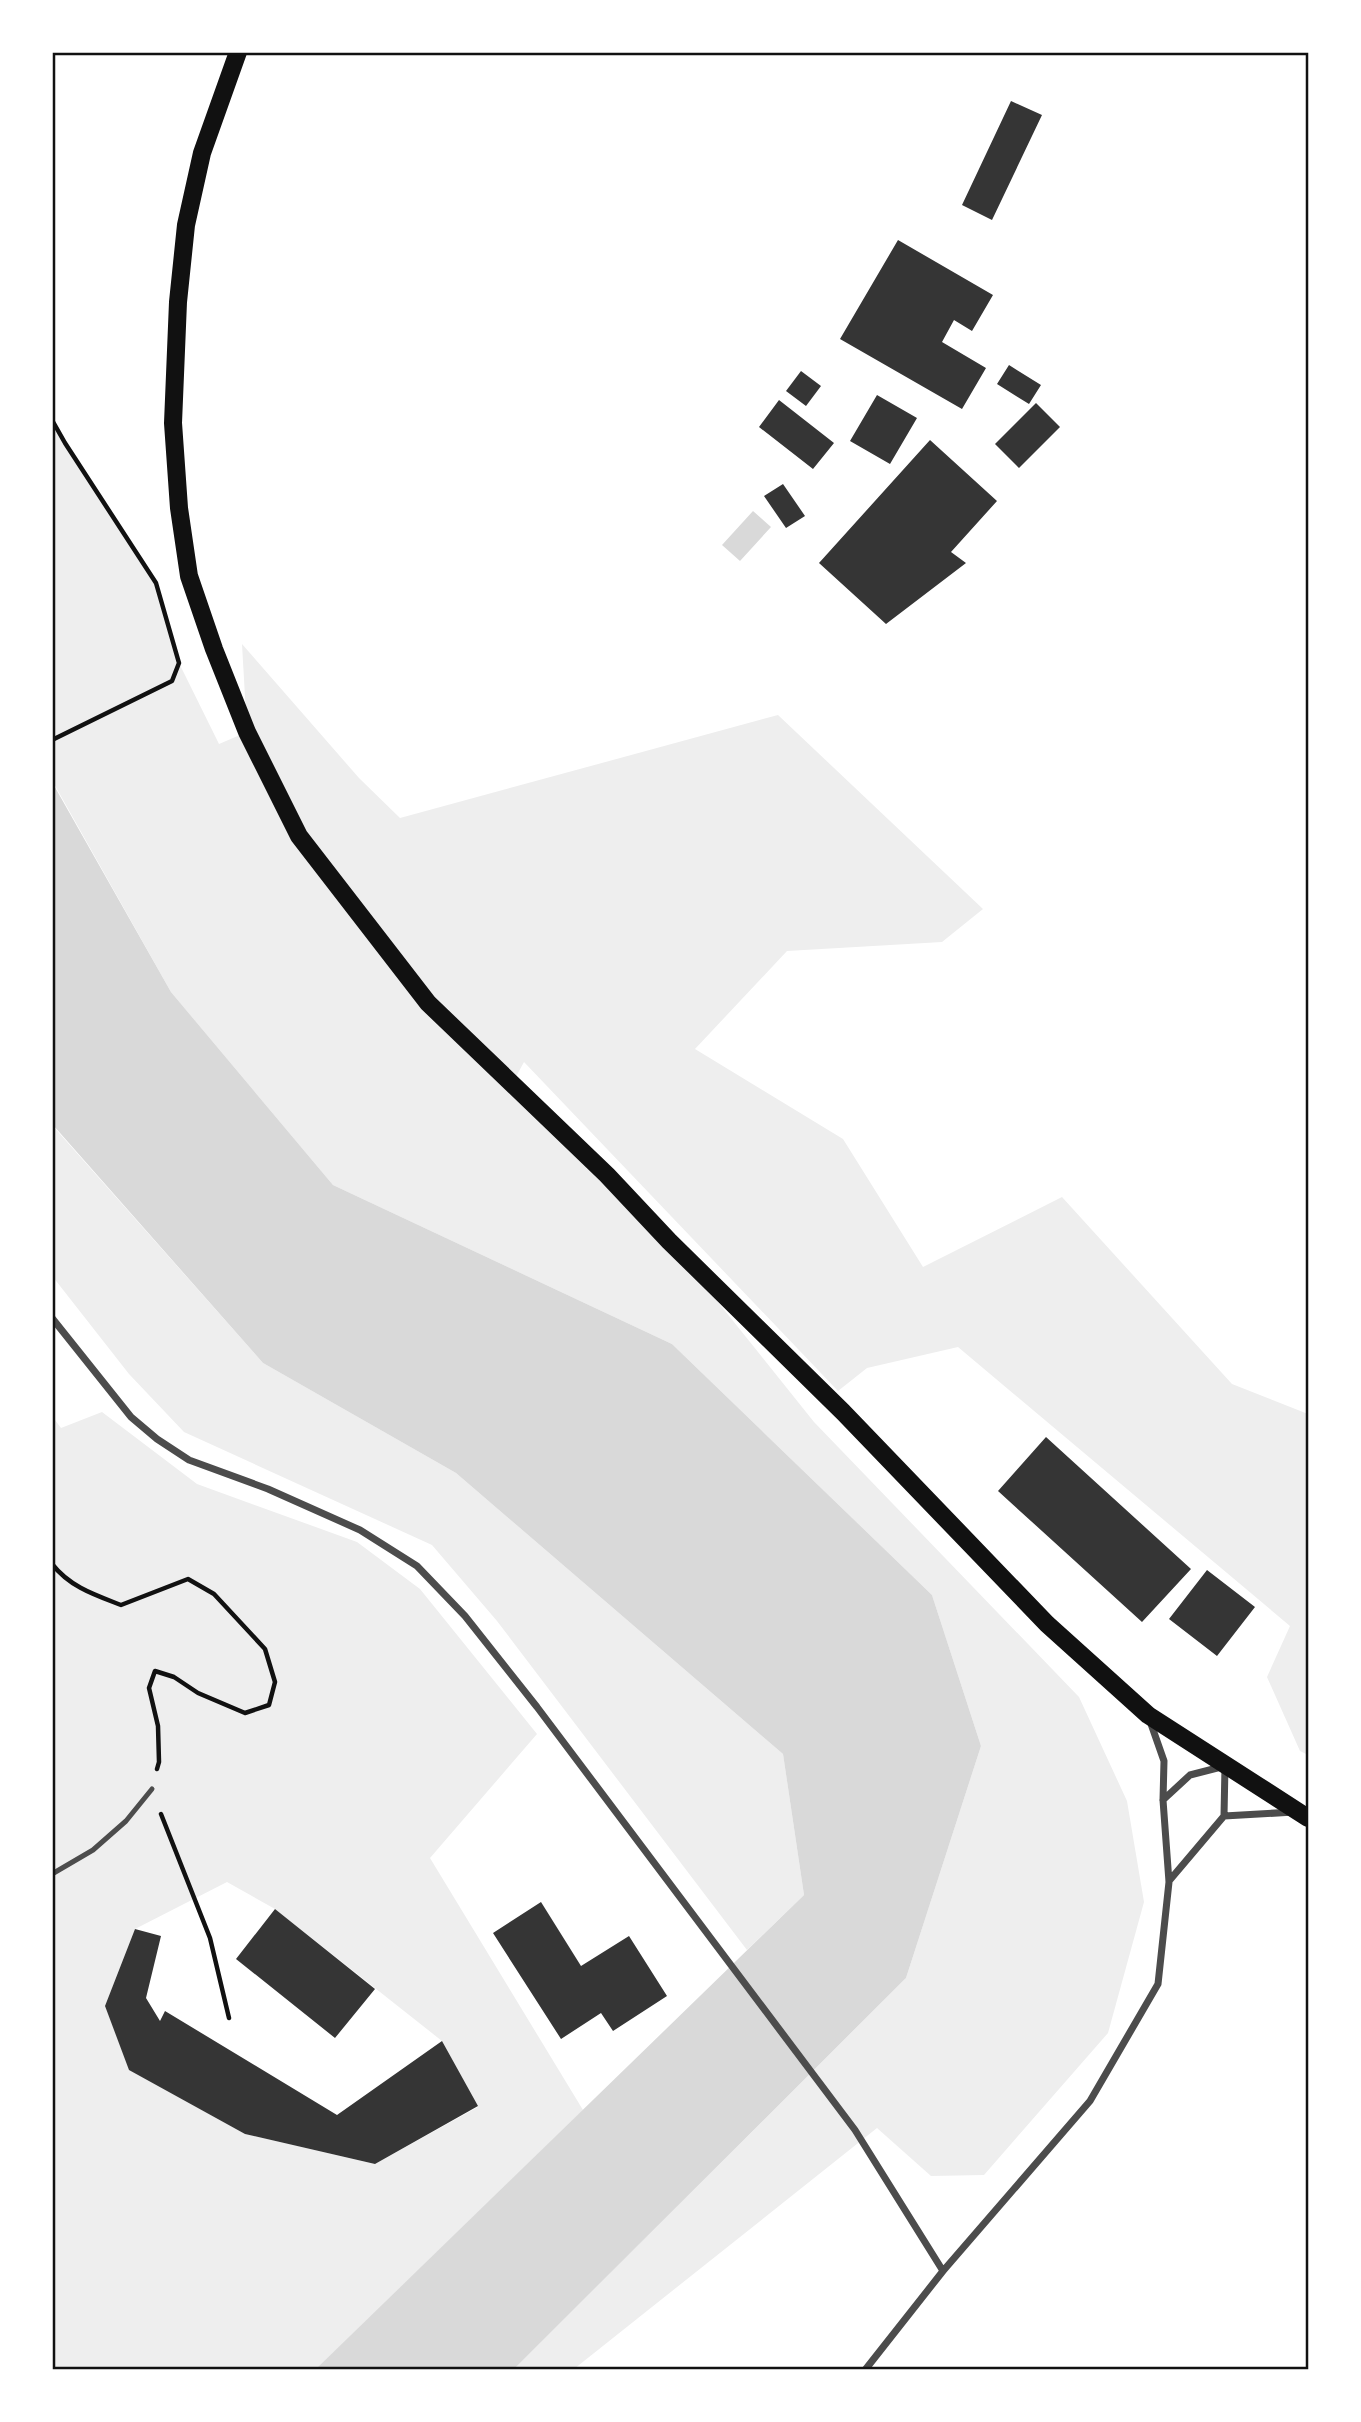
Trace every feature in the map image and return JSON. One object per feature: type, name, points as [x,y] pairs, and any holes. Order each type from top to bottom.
[{"type":"main road","points":[[238,52],[202,153],[186,225],[178,302],[173,423],[178,496],[189,576],[214,649],[247,732],[299,836],[428,1003],[607,1175],[669,1241],[843,1412],[1047,1624],[1148,1715],[1303,1815]]},
{"type":"street","points":[[52,1318],[131,1417],[156,1439],[188,1460],[268,1489],[360,1530],[417,1566],[465,1616],[855,2130],[943,2270]]},
{"type":"street","points":[[865,2370],[943,2270],[1090,2101],[1158,1984],[1169,1882],[1163,1800],[1164,1760],[1148,1715]]},
{"type":"street","points":[[1163,1800],[1190,1775],[1225,1766],[1224,1816],[1169,1882]]},
{"type":"street","points":[[1224,1816],[1303,1815]]},
{"type":"lane","points":[[52,1874],[93,1850],[126,1821],[152,1789]]},
{"type":"path","points":[[52,420],[156,583],[179,663],[172,681],[52,740]]},
{"type":"path","points":[[52,1564],[60,1574],[84,1592],[121,1605],[188,1579],[214,1594],[265,1649],[275,1682],[269,1705],[245,1713],[198,1693],[174,1676],[155,1671],[149,1688],[158,1726],[159,1762],[152,1789],[210,1938],[229,2018]]},
{"type":"shaded area","points":[[52,420],[156,583],[179,663],[219,744],[247,732],[242,644],[359,778],[400,818],[778,715],[983,909],[942,942],[787,951],[695,1049],[843,1139],[923,1267],[1062,1197],[1232,1384],[1308,1414],[1308,1755],[1300,1751],[1267,1677],[1290,1626],[958,1347],[867,1368],[838,1391],[524,1062],[512,1084],[669,1241],[814,1422],[1079,1697],[1127,1801],[1144,1902],[1108,2033],[984,2175],[931,2176],[877,2128],[574,2369],[514,2369],[906,1978],[981,1746],[932,1595],[672,1344],[333,1185],[171,992],[53,782]]},
{"type":"shaded area","points":[[753,511],[771,527],[740,561],[722,545]]},
{"type":"shaded area","points":[[52,782],[171,992],[333,1185],[672,1344],[932,1595],[981,1746],[906,1978],[514,2369],[316,2369],[804,1895],[783,1754],[456,1473],[263,1363],[53,1125]]},
{"type":"shaded area","points":[[52,1125],[263,1363],[456,1473],[783,1754],[804,1895],[747,1950],[497,1621],[432,1545],[184,1432],[129,1374],[53,1277]]},
{"type":"shaded area","points":[[102,1412],[197,1484],[357,1542],[420,1589],[537,1734],[430,1858],[583,2110],[317,2369],[53,2369],[52,1416],[61,1428]],"holes":[[[227,1882],[275,1909],[442,2041],[478,2107],[375,2164],[245,2134],[130,2070],[105,2006],[135,1929]]]},
{"type":"building","points":[[1011,101],[1042,115],[992,220],[962,205]]},
{"type":"building","points":[[898,240],[993,295],[972,331],[954,320],[942,342],[986,368],[962,409],[840,339]]},
{"type":"building","points":[[1009,365],[1041,385],[1029,404],[997,384]]},
{"type":"building","points":[[801,371],[821,386],[806,406],[786,391]]},
{"type":"building","points":[[877,395],[917,418],[890,464],[850,441]]},
{"type":"building","points":[[779,400],[834,443],[813,469],[759,427]]},
{"type":"building","points":[[1036,403],[1060,427],[1019,468],[995,444]]},
{"type":"building","points":[[930,440],[997,501],[951,552],[966,563],[886,624],[819,563]]},
{"type":"building","points":[[783,484],[805,516],[786,528],[764,496]]},
{"type":"building","points":[[1046,1437],[1191,1569],[1142,1622],[998,1491]]},
{"type":"building","points":[[1207,1570],[1255,1607],[1217,1656],[1169,1619]]},
{"type":"building","points":[[541,1902],[581,1966],[629,1936],[667,1996],[613,2031],[601,2013],[561,2039],[493,1933]]},
{"type":"building","points":[[275,1909],[375,1989],[335,2038],[236,1959]]},
{"type":"building","points":[[135,1929],[161,1936],[146,1998],[160,2021],[165,2011],[337,2115],[442,2041],[478,2106],[375,2164],[245,2134],[129,2070],[105,2006]]}]
